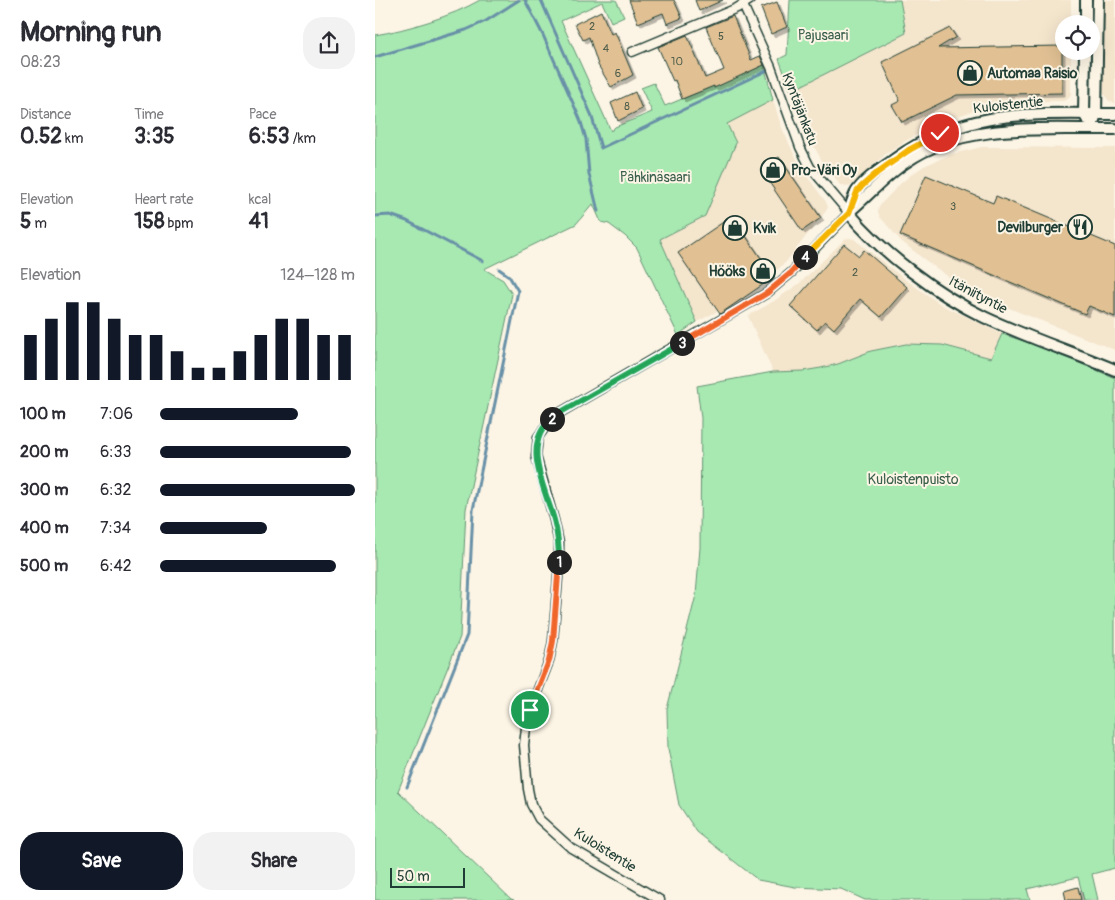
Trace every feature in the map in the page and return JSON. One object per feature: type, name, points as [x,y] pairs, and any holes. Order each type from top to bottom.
[{"type":"street","points":[[1086,0],[1086,15]]},
{"type":"street","points":[[1091,129],[1096,114],[1098,0]]},
{"type":"street","points":[[632,52],[747,2]]},
{"type":"street","name":"Kyntäjänkatu","points":[[747,2],[803,154],[810,168],[849,213]]},
{"type":"street","points":[[1085,60],[1084,114],[1091,129]]},
{"type":"street","name":"Kuloistentie","points":[[849,213],[857,192],[869,179],[910,149],[940,133],[963,124],[997,117],[1035,114],[1115,114]]},
{"type":"street","name":"Kuloistentie","points":[[660,900],[571,848],[539,819],[531,804],[523,745],[530,710],[549,661],[553,641],[559,565],[559,543],[536,456],[538,437],[549,422],[561,412],[767,293],[792,272],[849,213],[896,169],[921,152],[945,141],[981,133],[1025,130],[1115,129]]},
{"type":"street","name":"Itäniityntie","points":[[849,213],[864,230],[907,266],[932,286],[962,305],[994,321],[1115,370]]},
{"type":"shaded area","points":[[900,0],[1071,0],[1071,15],[1055,15],[1055,60],[1071,60],[1071,94],[1068,99],[1063,101],[1009,102],[946,120],[888,152],[850,186],[840,185],[822,161],[810,139],[791,91],[906,33]]},
{"type":"shaded area","points":[[1104,0],[1115,0],[1115,103],[1109,101],[1102,92]]},
{"type":"shaded area","points":[[773,100],[782,128],[794,154],[828,207],[785,263],[733,303],[697,322],[660,239],[705,216],[726,124]]},
{"type":"shaded area","points":[[982,147],[1115,148],[1115,350],[1004,306],[950,278],[901,241],[880,217],[878,212],[879,206],[912,174],[924,166],[952,154]]},
{"type":"shaded area","points":[[845,239],[854,239],[906,280],[942,305],[1002,334],[991,358],[942,345],[906,344],[871,351],[838,364],[821,368],[773,372],[748,316],[800,283]]},
{"type":"green space","name":"Pähkinäsaari","points":[[480,0],[616,0],[624,16],[611,22],[602,2],[561,21],[611,131],[615,127],[652,112],[641,88],[654,83],[665,106],[764,65],[773,100],[727,124],[736,143],[705,216],[660,239],[697,322],[678,335],[637,248],[609,224],[601,222],[593,204],[576,224],[484,269],[503,280],[512,294],[466,509],[460,637],[398,791],[514,900],[375,900],[375,35],[429,22],[457,12]]},
{"type":"green space","name":"Pajusaari","points":[[790,0],[900,0],[906,33],[791,91],[779,59],[787,55]]},
{"type":"green space","name":"Kuloistenpuisto","points":[[1002,334],[1039,346],[1115,378],[1115,868],[1092,874],[1098,900],[1084,900],[1078,877],[1027,889],[1030,900],[865,900],[841,889],[795,887],[758,880],[697,832],[679,805],[668,748],[667,709],[696,595],[700,548],[701,418],[697,386],[773,372],[821,368],[838,364],[871,351],[906,344],[942,345],[991,358]]},
{"type":"building","points":[[629,0],[674,0],[682,18],[667,24],[663,13],[638,23]]},
{"type":"building","points":[[695,0],[723,0],[699,11]]},
{"type":"building","points":[[777,2],[787,27],[771,34],[761,8]]},
{"type":"building","points":[[601,11],[611,34],[615,32],[633,75],[611,87],[598,65],[589,37],[583,40],[575,24]]},
{"type":"building","points":[[733,16],[751,60],[760,56],[764,65],[714,88],[714,86],[682,99],[675,80],[673,81],[658,47],[687,35],[705,78],[724,70],[706,27]]},
{"type":"building","points":[[950,28],[956,37],[938,48],[1055,46],[1055,60],[1062,60],[1062,93],[957,95],[902,122],[892,105],[900,101],[882,62]]},
{"type":"building","points":[[635,92],[642,109],[618,121],[611,103]]},
{"type":"building","points":[[779,157],[821,218],[802,231],[761,170]]},
{"type":"building","points":[[926,175],[993,203],[996,196],[1115,246],[1115,317],[1089,306],[1085,314],[900,235]]},
{"type":"building","points":[[732,216],[774,277],[720,314],[678,253]]},
{"type":"building","points":[[844,244],[859,256],[864,250],[907,287],[881,317],[860,299],[834,329],[825,321],[817,330],[790,306]]},
{"type":"building","points":[[1078,887],[1081,900],[1066,900],[1064,891]]},
{"type":"waterway","points":[[375,57],[466,30],[486,21],[519,0]]},
{"type":"waterway","points":[[525,0],[543,35],[580,119],[586,139],[589,174],[598,211]]},
{"type":"waterway","points":[[541,0],[591,114],[601,148],[766,71]]},
{"type":"waterway","points":[[375,216],[390,215],[407,221],[483,261]]},
{"type":"waterway","points":[[407,787],[467,635],[473,510],[518,291],[509,276],[499,269]]},
{"type":"place","name":"Automaa Raisio","points":[[970,73]]},
{"type":"place","name":"Pro-Väri Oy","points":[[773,170]]},
{"type":"place","name":"Devilburger","points":[[1080,227]]},
{"type":"place","name":"Kvik","points":[[735,228]]},
{"type":"place","name":"Hööks","points":[[763,271]]},
{"type":"route","points":[[530,710],[549,661],[553,641],[559,565],[559,543],[536,456],[538,437],[549,422],[561,412],[767,293],[792,272],[849,213],[857,192],[862,186],[903,154],[940,133]]}]
